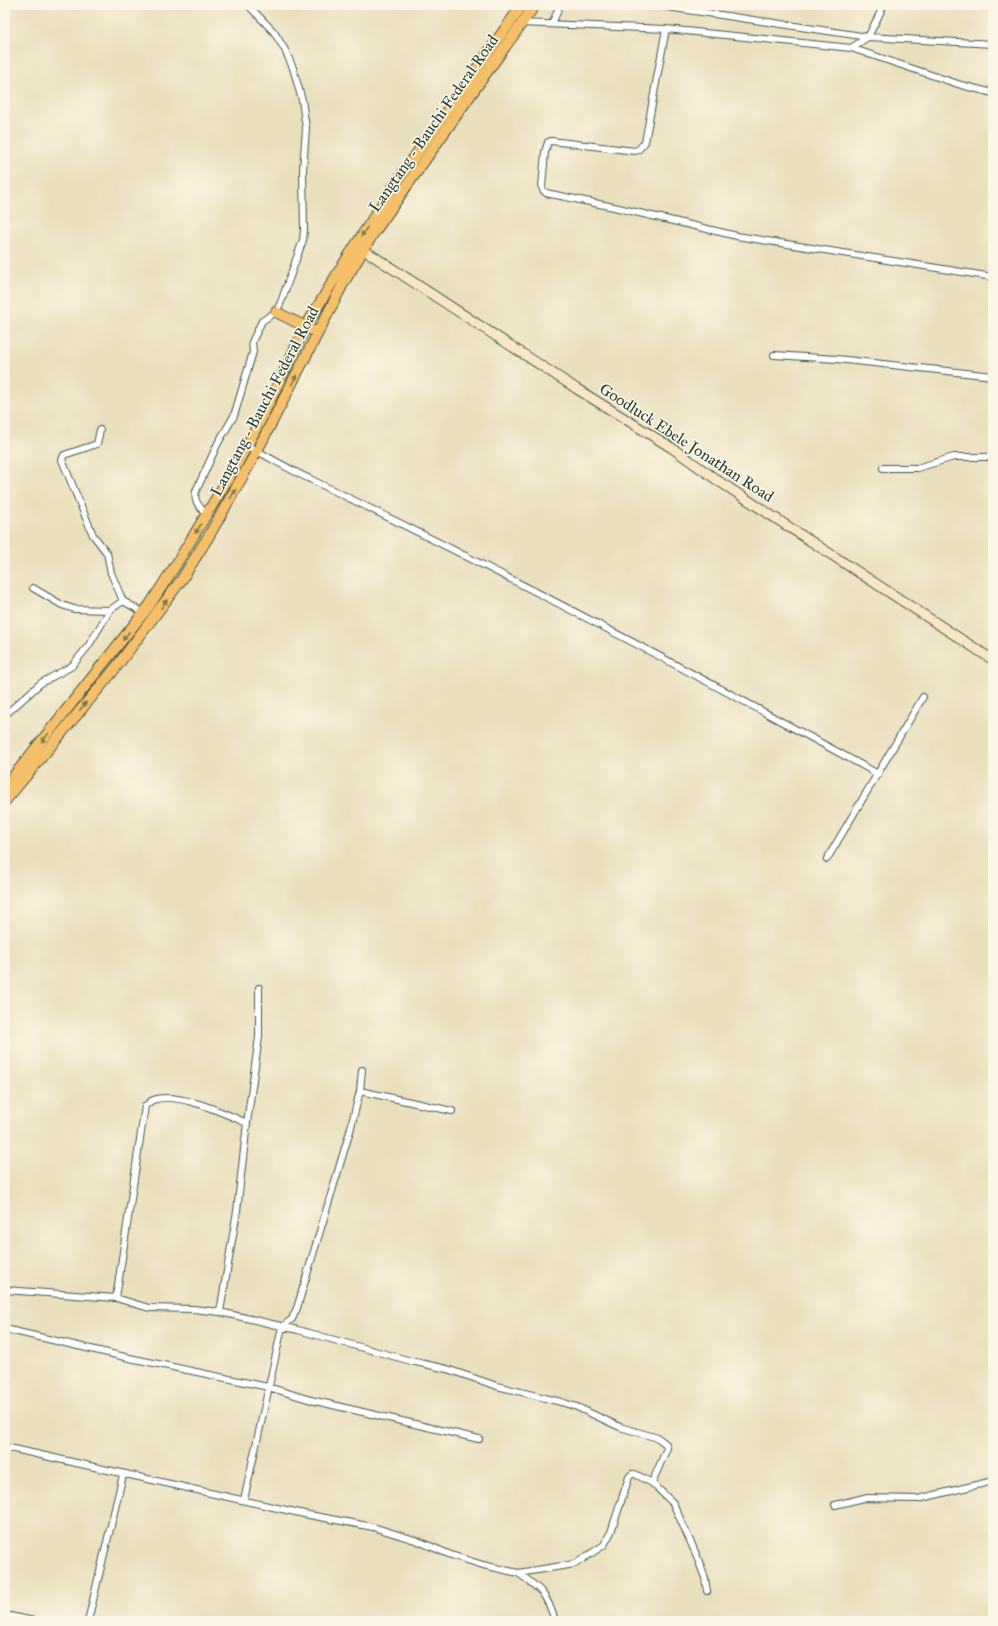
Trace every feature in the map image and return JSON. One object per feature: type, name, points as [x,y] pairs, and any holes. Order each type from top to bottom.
[{"type":"main road","points":[[5,787],[144,613],[177,563],[247,446],[305,328],[339,271],[394,186],[522,5]]},
{"type":"main road","name":"Langtang - Bauchi Federal Road","points":[[5,801],[114,670],[182,579],[210,534],[257,451],[344,282],[373,234],[535,5]]},
{"type":"main road","name":"Goodluck Ebele Jonathan Road","points":[[364,250],[577,389],[672,448],[717,480],[993,660]]},
{"type":"main road","points":[[276,312],[305,328],[318,333]]},
{"type":"street","points":[[206,515],[196,503],[194,497],[196,491],[218,443],[234,416],[253,352],[252,342],[262,321],[276,312],[292,276],[303,240],[304,230],[303,170],[306,128],[302,100],[293,68],[285,50],[274,32],[248,5]]},
{"type":"street","points":[[552,24],[560,5]]},
{"type":"street","points":[[654,5],[677,6],[868,37],[993,44]]},
{"type":"street","points":[[851,48],[868,37],[884,5]]},
{"type":"street","points":[[510,23],[666,30],[851,48],[961,85],[993,93]]},
{"type":"street","points":[[666,30],[642,147],[635,151],[551,141],[548,142],[545,152],[542,187],[546,193],[614,207],[737,236],[993,277]]},
{"type":"street","points":[[774,355],[852,361],[993,376]]},
{"type":"street","points":[[100,430],[97,444],[64,455],[62,460],[93,535],[107,553],[111,573],[122,601],[144,613]]},
{"type":"street","points":[[247,446],[303,476],[507,576],[745,701],[878,774]]},
{"type":"street","points":[[883,468],[917,468],[954,457],[993,457]]},
{"type":"street","points":[[33,588],[62,605],[74,609],[110,610]]},
{"type":"street","points":[[5,715],[41,683],[72,666],[89,645],[110,610],[122,601]]},
{"type":"street","points":[[827,859],[923,697]]},
{"type":"street","points":[[220,1312],[237,1211],[259,1037],[259,988]]},
{"type":"street","points":[[244,1500],[282,1327],[292,1318],[297,1308],[350,1131],[360,1091],[362,1070]]},
{"type":"street","points":[[360,1091],[452,1111]]},
{"type":"street","points":[[116,1298],[145,1106],[152,1100],[176,1098],[200,1104],[247,1123]]},
{"type":"street","points":[[5,1290],[116,1298],[149,1308],[193,1309],[220,1312],[298,1330],[447,1369],[497,1386],[548,1398],[577,1407],[620,1427],[658,1438],[666,1444],[667,1448],[652,1484]]},
{"type":"street","points":[[5,1329],[126,1357],[268,1387],[310,1400],[479,1439]]},
{"type":"street","points":[[5,1447],[123,1475],[304,1514],[373,1527],[451,1555],[483,1565],[518,1573],[564,1567],[582,1560],[604,1545],[611,1532],[629,1477],[632,1474],[635,1474],[652,1484],[673,1503],[696,1554],[705,1578],[707,1591]]},
{"type":"street","points":[[88,1621],[123,1475]]},
{"type":"street","points":[[835,1505],[864,1498],[918,1499],[993,1481]]},
{"type":"street","points":[[518,1573],[537,1586],[549,1602],[555,1621]]},
{"type":"street","points":[[5,1615],[34,1621]]}]
